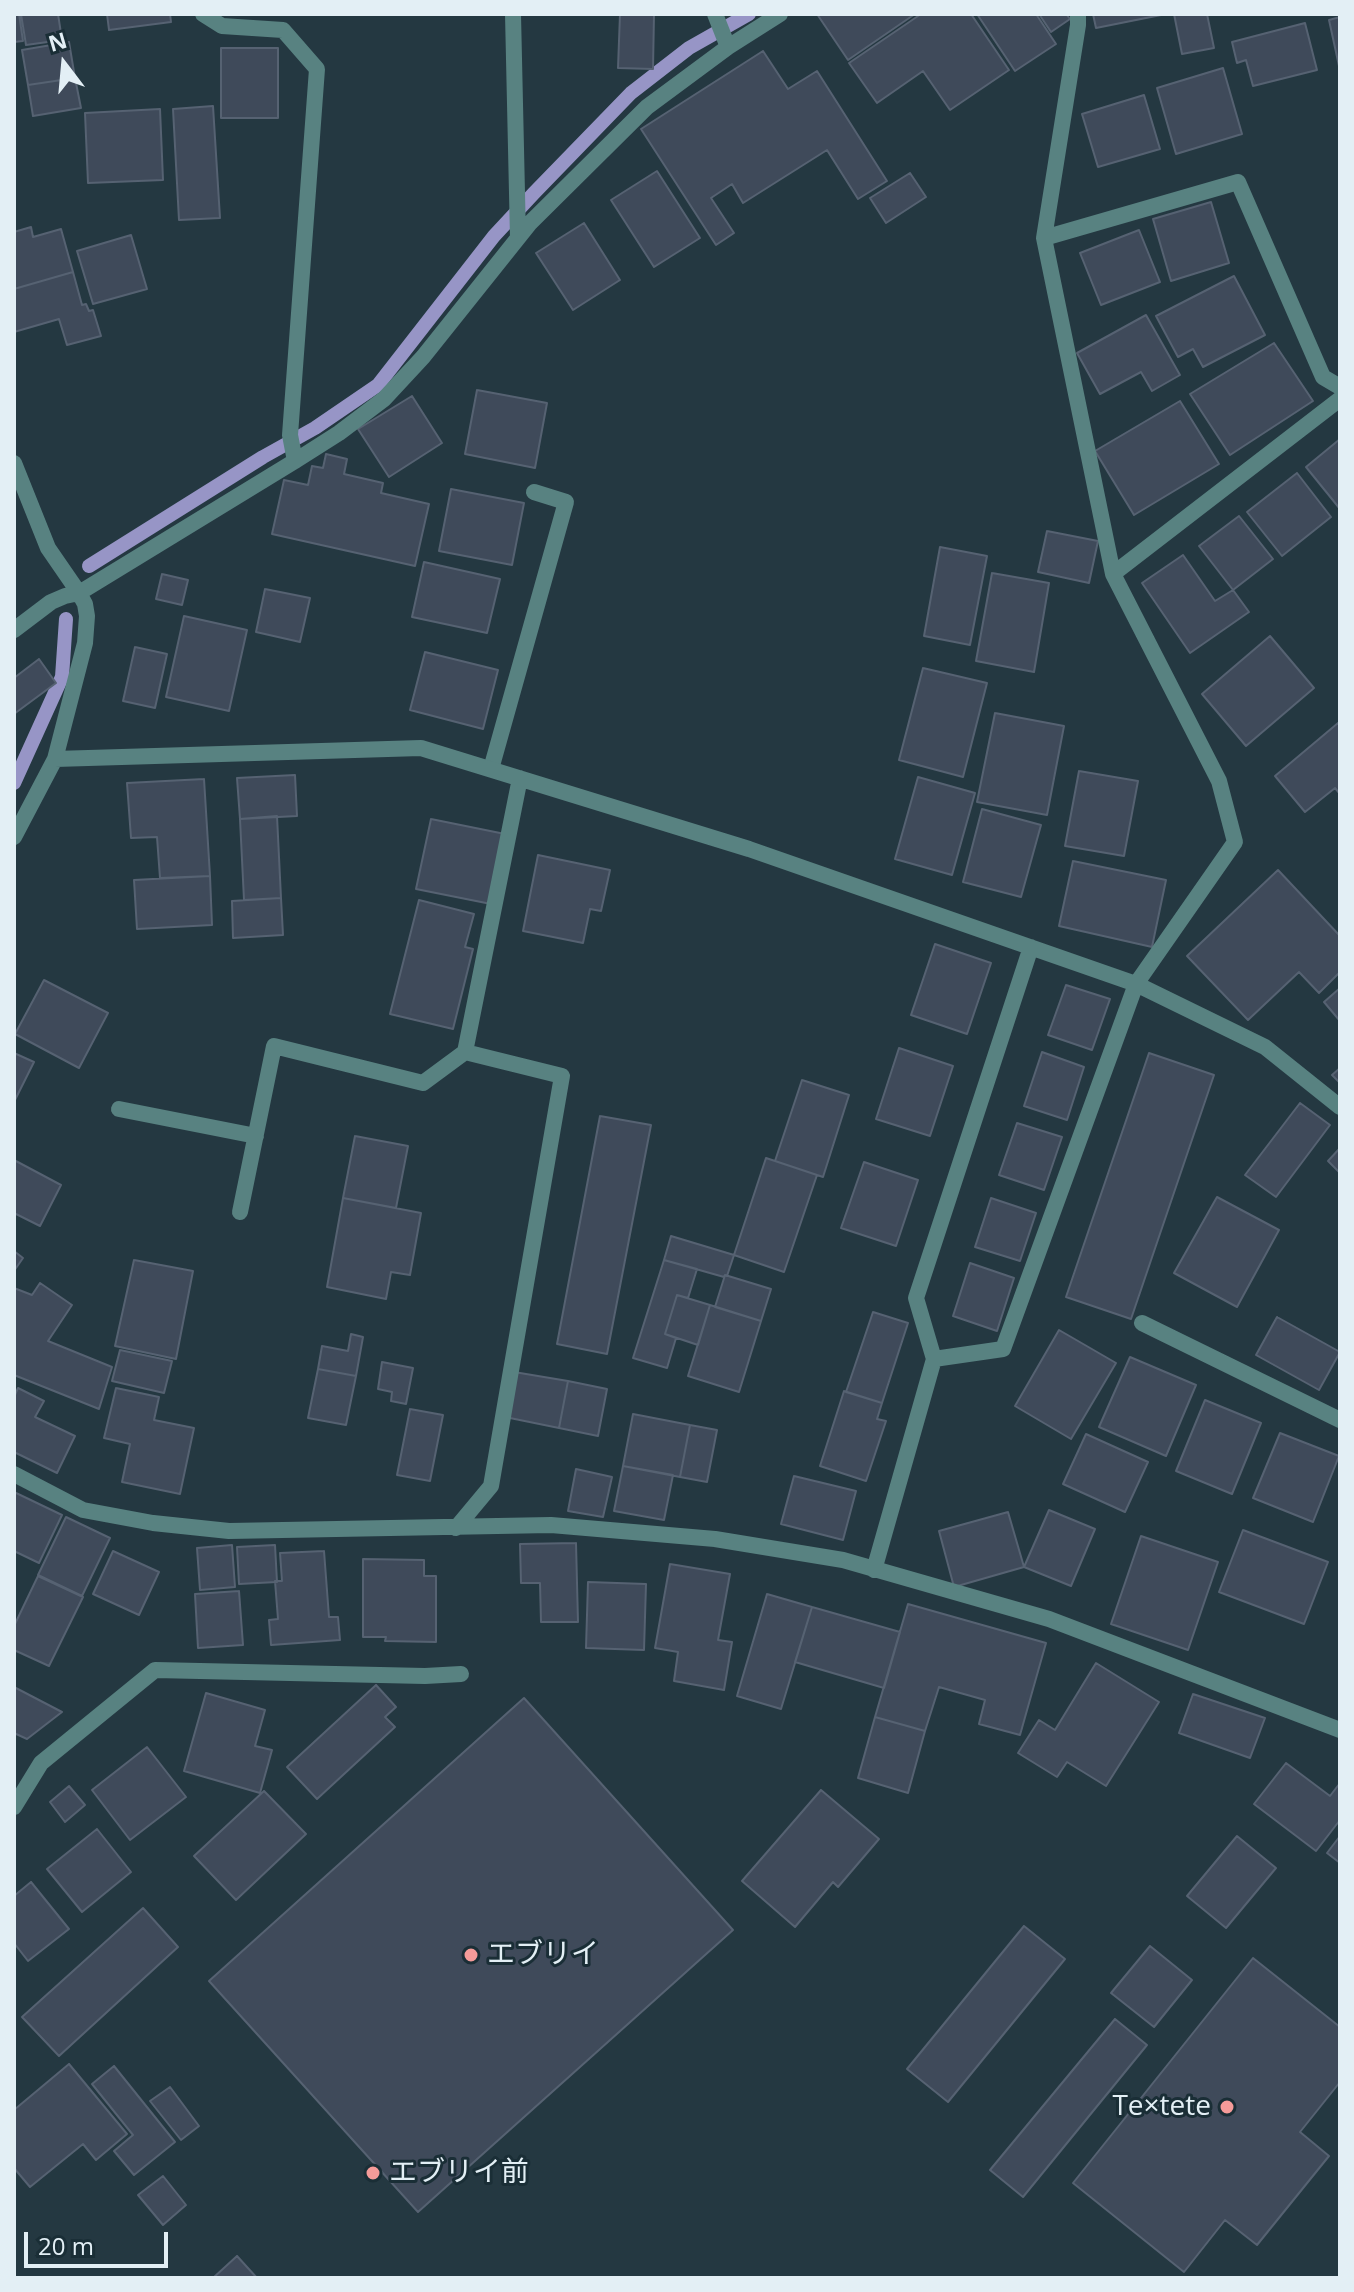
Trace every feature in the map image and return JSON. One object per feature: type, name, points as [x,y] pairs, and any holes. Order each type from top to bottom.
[{"type":"street","points":[[203,14],[222,26],[283,30],[317,69],[293,448]]},
{"type":"street","points":[[513,14],[518,236]]},
{"type":"street","points":[[14,630],[51,602],[79,593],[293,448],[339,433],[384,399],[423,357],[518,236],[647,107],[720,28],[780,14]]},
{"type":"street","points":[[934,1359],[1003,1349],[1136,984],[1235,842],[1219,781],[1113,574],[1044,238],[1078,14]]},
{"type":"street","points":[[1044,238],[1238,182],[1323,377],[1340,387]]},
{"type":"street","points":[[1113,574],[1340,399]]},
{"type":"street","points":[[14,463],[48,548],[79,593],[87,616],[85,643],[55,759],[14,837]]},
{"type":"street","points":[[491,769],[566,502],[534,492]]},
{"type":"street","points":[[55,759],[421,748],[749,849],[1136,984],[1265,1047],[1340,1107]]},
{"type":"street","points":[[240,1212],[274,1046],[423,1083],[465,1052],[520,778]]},
{"type":"street","points":[[874,1570],[934,1359],[916,1298],[1031,947]]},
{"type":"street","points":[[456,1528],[491,1486],[562,1076],[465,1052]]},
{"type":"street","points":[[119,1109],[256,1136]]},
{"type":"street","points":[[1142,1323],[1340,1420]]},
{"type":"street","points":[[14,1474],[83,1510],[153,1523],[229,1531],[551,1525],[715,1539],[843,1560],[1049,1619],[1340,1730]]},
{"type":"street","points":[[14,1807],[41,1763],[155,1670],[425,1676],[461,1674]]},
{"type":"building","points":[[14,14],[19,14],[23,41],[14,42]]},
{"type":"building","points":[[21,14],[58,14],[62,40],[26,45]]},
{"type":"building","points":[[107,14],[170,14],[171,22],[109,30]]},
{"type":"building","points":[[620,14],[654,14],[653,69],[618,68]]},
{"type":"building","points":[[817,14],[915,14],[848,60]]},
{"type":"building","points":[[921,14],[971,14],[1009,70],[950,110],[923,71],[877,103],[849,63]]},
{"type":"building","points":[[977,14],[1036,14],[1056,44],[1015,71]]},
{"type":"building","points":[[1039,14],[1066,14],[1070,19],[1051,32]]},
{"type":"building","points":[[1093,14],[1166,14],[1096,28]]},
{"type":"building","points":[[1174,14],[1207,14],[1214,48],[1182,54]]},
{"type":"building","points":[[1340,17],[1340,65],[1339,66],[1329,20]]},
{"type":"building","points":[[1305,23],[1317,70],[1253,86],[1246,60],[1237,63],[1232,42]]},
{"type":"building","points":[[69,42],[75,78],[28,85],[22,50]]},
{"type":"building","points":[[221,48],[278,48],[278,118],[221,118]]},
{"type":"building","points":[[763,51],[788,89],[817,71],[887,181],[858,199],[827,150],[743,203],[732,184],[711,198],[734,233],[716,245],[641,129]]},
{"type":"building","points":[[1223,68],[1242,134],[1176,154],[1157,88]]},
{"type":"building","points":[[75,78],[81,108],[33,116],[28,85]]},
{"type":"building","points":[[1144,95],[1160,149],[1098,167],[1082,114]]},
{"type":"building","points":[[213,106],[220,218],[179,220],[173,109]]},
{"type":"building","points":[[160,109],[163,180],[88,183],[85,113]]},
{"type":"building","points":[[657,171],[700,238],[654,267],[611,200]]},
{"type":"building","points":[[910,173],[926,197],[886,223],[870,198]]},
{"type":"building","points":[[1211,202],[1229,263],[1171,281],[1153,219]]},
{"type":"building","points":[[584,223],[620,280],[573,310],[536,253]]},
{"type":"building","points":[[31,227],[33,237],[61,229],[73,272],[14,289],[14,232]]},
{"type":"building","points":[[1139,230],[1160,282],[1101,305],[1080,253]]},
{"type":"building","points":[[131,235],[147,289],[93,304],[77,251]]},
{"type":"building","points":[[73,272],[82,305],[86,304],[89,311],[93,310],[101,336],[67,345],[59,319],[14,332],[14,289]]},
{"type":"building","points":[[1234,276],[1265,335],[1203,367],[1193,349],[1178,357],[1156,316]]},
{"type":"building","points":[[1146,315],[1180,375],[1152,391],[1141,372],[1100,394],[1077,353]]},
{"type":"building","points":[[1274,343],[1313,401],[1230,455],[1190,394]]},
{"type":"building","points":[[477,390],[547,403],[535,468],[465,454]]},
{"type":"building","points":[[412,396],[442,443],[389,477],[358,429]]},
{"type":"building","points":[[1180,401],[1219,464],[1134,515],[1095,451]]},
{"type":"building","points":[[1340,439],[1340,509],[1306,467]]},
{"type":"building","points":[[326,454],[347,459],[344,474],[383,483],[381,493],[429,504],[415,566],[272,534],[284,480],[308,485],[312,466],[323,468]]},
{"type":"building","points":[[1297,473],[1331,517],[1282,556],[1247,512]]},
{"type":"building","points":[[451,489],[524,503],[512,565],[439,551]]},
{"type":"building","points":[[1239,516],[1273,559],[1233,590],[1199,546]]},
{"type":"building","points":[[1047,531],[1098,541],[1089,583],[1038,572]]},
{"type":"building","points":[[940,547],[987,556],[970,645],[924,636]]},
{"type":"building","points":[[1183,555],[1215,601],[1233,590],[1249,612],[1190,653],[1142,583]]},
{"type":"building","points":[[424,562],[500,579],[487,633],[412,617]]},
{"type":"building","points":[[992,573],[1049,583],[1034,672],[976,661]]},
{"type":"building","points":[[162,574],[188,580],[182,605],[156,599]]},
{"type":"building","points":[[265,589],[310,598],[300,642],[256,632]]},
{"type":"building","points":[[184,616],[247,630],[229,711],[166,697]]},
{"type":"building","points":[[1270,636],[1314,688],[1246,746],[1202,694]]},
{"type":"building","points":[[135,647],[167,654],[155,708],[123,701]]},
{"type":"building","points":[[425,652],[498,670],[483,729],[410,710]]},
{"type":"building","points":[[39,659],[56,683],[14,714],[14,678]]},
{"type":"building","points":[[923,668],[987,683],[963,777],[899,760]]},
{"type":"building","points":[[995,713],[1064,726],[1047,815],[977,802]]},
{"type":"building","points":[[1338,723],[1340,794],[1335,788],[1305,812],[1275,776]]},
{"type":"building","points":[[1079,771],[1138,781],[1124,856],[1065,846]]},
{"type":"building","points":[[295,775],[297,816],[240,819],[237,778]]},
{"type":"building","points":[[918,777],[975,793],[952,875],[895,859]]},
{"type":"building","points":[[204,779],[210,876],[160,878],[157,837],[131,838],[127,783]]},
{"type":"building","points":[[982,809],[1041,825],[1021,897],[963,882]]},
{"type":"building","points":[[277,816],[281,898],[244,900],[240,819]]},
{"type":"building","points":[[431,819],[505,834],[491,904],[416,889]]},
{"type":"building","points":[[538,855],[610,870],[601,911],[590,909],[583,943],[523,931]]},
{"type":"building","points":[[1073,861],[1166,880],[1152,947],[1059,926]]},
{"type":"building","points":[[1278,870],[1340,936],[1340,972],[1319,993],[1299,972],[1248,1020],[1187,956]]},
{"type":"building","points":[[210,876],[212,925],[137,929],[134,880]]},
{"type":"building","points":[[281,898],[283,935],[233,938],[232,901]]},
{"type":"building","points":[[419,900],[474,914],[465,947],[473,949],[453,1029],[390,1014]]},
{"type":"building","points":[[935,944],[991,963],[967,1034],[911,1015]]},
{"type":"building","points":[[44,980],[108,1013],[79,1068],[15,1034]]},
{"type":"building","points":[[1066,985],[1110,999],[1092,1050],[1048,1035]]},
{"type":"building","points":[[1340,988],[1340,1021],[1324,1002]]},
{"type":"building","points":[[899,1048],[953,1066],[930,1136],[876,1119]]},
{"type":"building","points":[[1042,1052],[1084,1067],[1067,1120],[1024,1106]]},
{"type":"building","points":[[14,1053],[34,1062],[14,1102]]},
{"type":"building","points":[[1149,1053],[1214,1075],[1131,1319],[1066,1297]]},
{"type":"building","points":[[1340,1068],[1340,1083],[1332,1075]]},
{"type":"building","points":[[802,1080],[849,1095],[823,1177],[775,1161]]},
{"type":"building","points":[[1300,1103],[1330,1125],[1276,1197],[1245,1175]]},
{"type":"building","points":[[600,1116],[651,1125],[607,1354],[557,1344]]},
{"type":"building","points":[[1017,1123],[1062,1137],[1044,1190],[999,1175]]},
{"type":"building","points":[[355,1136],[408,1146],[396,1208],[343,1198]]},
{"type":"building","points":[[1340,1148],[1340,1173],[1328,1161]]},
{"type":"building","points":[[766,1158],[817,1175],[784,1272],[734,1255]]},
{"type":"building","points":[[14,1160],[61,1185],[40,1226],[14,1213]]},
{"type":"building","points":[[864,1162],[918,1180],[896,1246],[841,1228]]},
{"type":"building","points":[[1217,1197],[1279,1230],[1237,1307],[1174,1273]]},
{"type":"building","points":[[343,1198],[421,1213],[410,1275],[391,1272],[386,1299],[327,1287]]},
{"type":"building","points":[[991,1198],[1036,1213],[1020,1261],[975,1247]]},
{"type":"building","points":[[671,1236],[734,1255],[727,1276],[664,1260]]},
{"type":"building","points":[[14,1251],[23,1258],[14,1271]]},
{"type":"building","points":[[134,1260],[193,1271],[176,1359],[115,1346]]},
{"type":"building","points":[[664,1260],[697,1269],[688,1298],[677,1295],[665,1334],[676,1338],[667,1368],[633,1358]]},
{"type":"building","points":[[970,1263],[1014,1278],[997,1331],[953,1316]]},
{"type":"building","points":[[725,1275],[771,1289],[761,1321],[715,1307]]},
{"type":"building","points":[[40,1283],[72,1305],[48,1341],[112,1367],[99,1409],[14,1375],[14,1288],[32,1295]]},
{"type":"building","points":[[677,1295],[710,1305],[698,1345],[665,1334]]},
{"type":"building","points":[[710,1305],[761,1321],[739,1392],[688,1376]]},
{"type":"building","points":[[873,1312],[908,1323],[882,1403],[846,1392]]},
{"type":"building","points":[[1277,1317],[1340,1352],[1319,1390],[1256,1355]]},
{"type":"building","points":[[1059,1330],[1116,1363],[1071,1439],[1015,1406]]},
{"type":"building","points":[[351,1334],[363,1337],[356,1376],[318,1369],[322,1346],[348,1351]]},
{"type":"building","points":[[120,1350],[172,1361],[164,1393],[112,1381]]},
{"type":"building","points":[[1130,1357],[1196,1385],[1166,1456],[1099,1427]]},
{"type":"building","points":[[382,1362],[413,1368],[406,1404],[391,1401],[392,1392],[378,1389]]},
{"type":"building","points":[[318,1369],[356,1376],[346,1425],[308,1418]]},
{"type":"building","points":[[514,1372],[568,1381],[559,1428],[505,1417]]},
{"type":"building","points":[[568,1381],[607,1389],[598,1436],[559,1428]]},
{"type":"building","points":[[18,1388],[44,1401],[35,1417],[75,1436],[57,1473],[14,1452],[14,1397]]},
{"type":"building","points":[[116,1388],[159,1397],[154,1420],[194,1428],[180,1494],[122,1482],[130,1444],[104,1438]]},
{"type":"building","points":[[844,1391],[882,1403],[877,1419],[886,1421],[866,1481],[820,1466]]},
{"type":"building","points":[[1205,1400],[1261,1423],[1232,1494],[1176,1471]]},
{"type":"building","points":[[410,1409],[443,1415],[430,1481],[397,1475]]},
{"type":"building","points":[[633,1414],[690,1425],[680,1477],[623,1466]]},
{"type":"building","points":[[690,1425],[717,1430],[707,1482],[680,1477]]},
{"type":"building","points":[[1280,1433],[1339,1456],[1313,1522],[1253,1498]]},
{"type":"building","points":[[1086,1434],[1148,1462],[1125,1512],[1063,1484]]},
{"type":"building","points":[[623,1466],[673,1475],[664,1520],[614,1511]]},
{"type":"building","points":[[576,1469],[612,1477],[603,1517],[568,1511]]},
{"type":"building","points":[[794,1476],[856,1491],[843,1540],[781,1524]]},
{"type":"building","points":[[14,1492],[62,1515],[39,1563],[14,1551]]},
{"type":"building","points":[[1049,1510],[1095,1529],[1071,1586],[1024,1567]]},
{"type":"building","points":[[1008,1512],[1024,1567],[954,1587],[939,1531]]},
{"type":"building","points":[[66,1517],[110,1538],[82,1596],[38,1575]]},
{"type":"building","points":[[1243,1530],[1328,1562],[1304,1624],[1219,1592]]},
{"type":"building","points":[[1141,1536],[1218,1562],[1188,1650],[1111,1624]]},
{"type":"building","points":[[576,1543],[578,1622],[541,1622],[540,1583],[521,1583],[520,1544]]},
{"type":"building","points":[[232,1545],[235,1587],[200,1590],[197,1548]]},
{"type":"building","points":[[275,1545],[277,1582],[239,1584],[237,1547]]},
{"type":"building","points":[[113,1551],[159,1572],[139,1615],[93,1594]]},
{"type":"building","points":[[324,1551],[329,1617],[338,1617],[340,1640],[271,1645],[269,1620],[278,1619],[275,1581],[282,1581],[280,1553]]},
{"type":"building","points":[[363,1559],[424,1560],[424,1576],[436,1576],[436,1642],[385,1641],[386,1637],[363,1637]]},
{"type":"building","points":[[670,1564],[730,1574],[718,1640],[732,1642],[724,1690],[674,1681],[678,1652],[655,1648]]},
{"type":"building","points":[[38,1576],[83,1597],[49,1666],[14,1650],[14,1626]]},
{"type":"building","points":[[588,1582],[646,1584],[644,1650],[586,1648]]},
{"type":"building","points":[[239,1591],[243,1645],[198,1648],[195,1594]]},
{"type":"building","points":[[767,1594],[812,1607],[781,1709],[737,1696]]},
{"type":"building","points":[[908,1604],[1046,1643],[1020,1735],[979,1724],[985,1700],[939,1687],[925,1731],[875,1717]]},
{"type":"building","points":[[812,1607],[900,1632],[884,1688],[795,1662]]},
{"type":"building","points":[[1096,1663],[1159,1702],[1106,1786],[1067,1762],[1057,1777],[1018,1753],[1039,1720],[1055,1730]]},
{"type":"building","points":[[376,1685],[396,1707],[385,1717],[395,1727],[317,1799],[287,1767]]},
{"type":"building","points":[[14,1687],[62,1712],[27,1739],[14,1733]]},
{"type":"building","points":[[206,1693],[265,1710],[255,1746],[272,1750],[260,1793],[184,1771]]},
{"type":"building","points":[[1193,1694],[1265,1718],[1250,1758],[1179,1733]]},
{"type":"building","name":"エブリイ","points":[[524,1698],[733,1930],[418,2212],[209,1981]]},
{"type":"building","points":[[875,1717],[925,1731],[908,1793],[858,1778]]},
{"type":"building","points":[[147,1747],[186,1797],[130,1840],[92,1790]]},
{"type":"building","points":[[1286,1763],[1330,1796],[1340,1783],[1340,1820],[1316,1851],[1254,1804]]},
{"type":"building","points":[[69,1786],[85,1805],[65,1822],[50,1802]]},
{"type":"building","points":[[821,1790],[879,1839],[838,1887],[833,1882],[795,1927],[742,1881]]},
{"type":"building","points":[[264,1791],[306,1834],[236,1900],[194,1856]]},
{"type":"building","points":[[97,1829],[131,1872],[82,1912],[47,1869]]},
{"type":"building","points":[[1237,1836],[1276,1868],[1226,1928],[1187,1896]]},
{"type":"building","points":[[1340,1836],[1340,1863],[1327,1853]]},
{"type":"building","points":[[31,1882],[69,1929],[28,1961],[14,1943],[14,1896]]},
{"type":"building","points":[[143,1908],[178,1947],[59,2056],[22,2017]]},
{"type":"building","points":[[1024,1926],[1065,1959],[948,2102],[907,2069]]},
{"type":"building","points":[[1150,1946],[1192,1980],[1154,2027],[1111,1993]]},
{"type":"building","name":"Te×tete","points":[[1253,1958],[1340,2027],[1340,2082],[1300,2132],[1329,2156],[1257,2245],[1225,2220],[1184,2272],[1073,2183]]},
{"type":"building","points":[[1115,2019],[1147,2045],[1023,2197],[990,2170]]},
{"type":"building","points":[[69,2064],[127,2134],[96,2160],[83,2144],[30,2187],[14,2168],[14,2110]]},
{"type":"building","points":[[114,2066],[175,2142],[134,2175],[114,2151],[133,2135],[92,2084]]},
{"type":"building","points":[[170,2087],[199,2126],[181,2140],[150,2101]]},
{"type":"building","points":[[163,2176],[186,2205],[163,2225],[138,2195]]},
{"type":"building","points":[[237,2256],[257,2278],[213,2278]]},
{"type":"waterway","points":[[89,566],[315,428],[378,385],[494,236],[631,93],[689,48],[749,14]]},
{"type":"waterway","points":[[14,783],[62,677],[66,619]]},
{"type":"place","name":"エブリイ","points":[[471,1955]]},
{"type":"place","name":"Te×tete","points":[[1227,2107]]},
{"type":"place","name":"エブリイ前","points":[[373,2173]]}]
